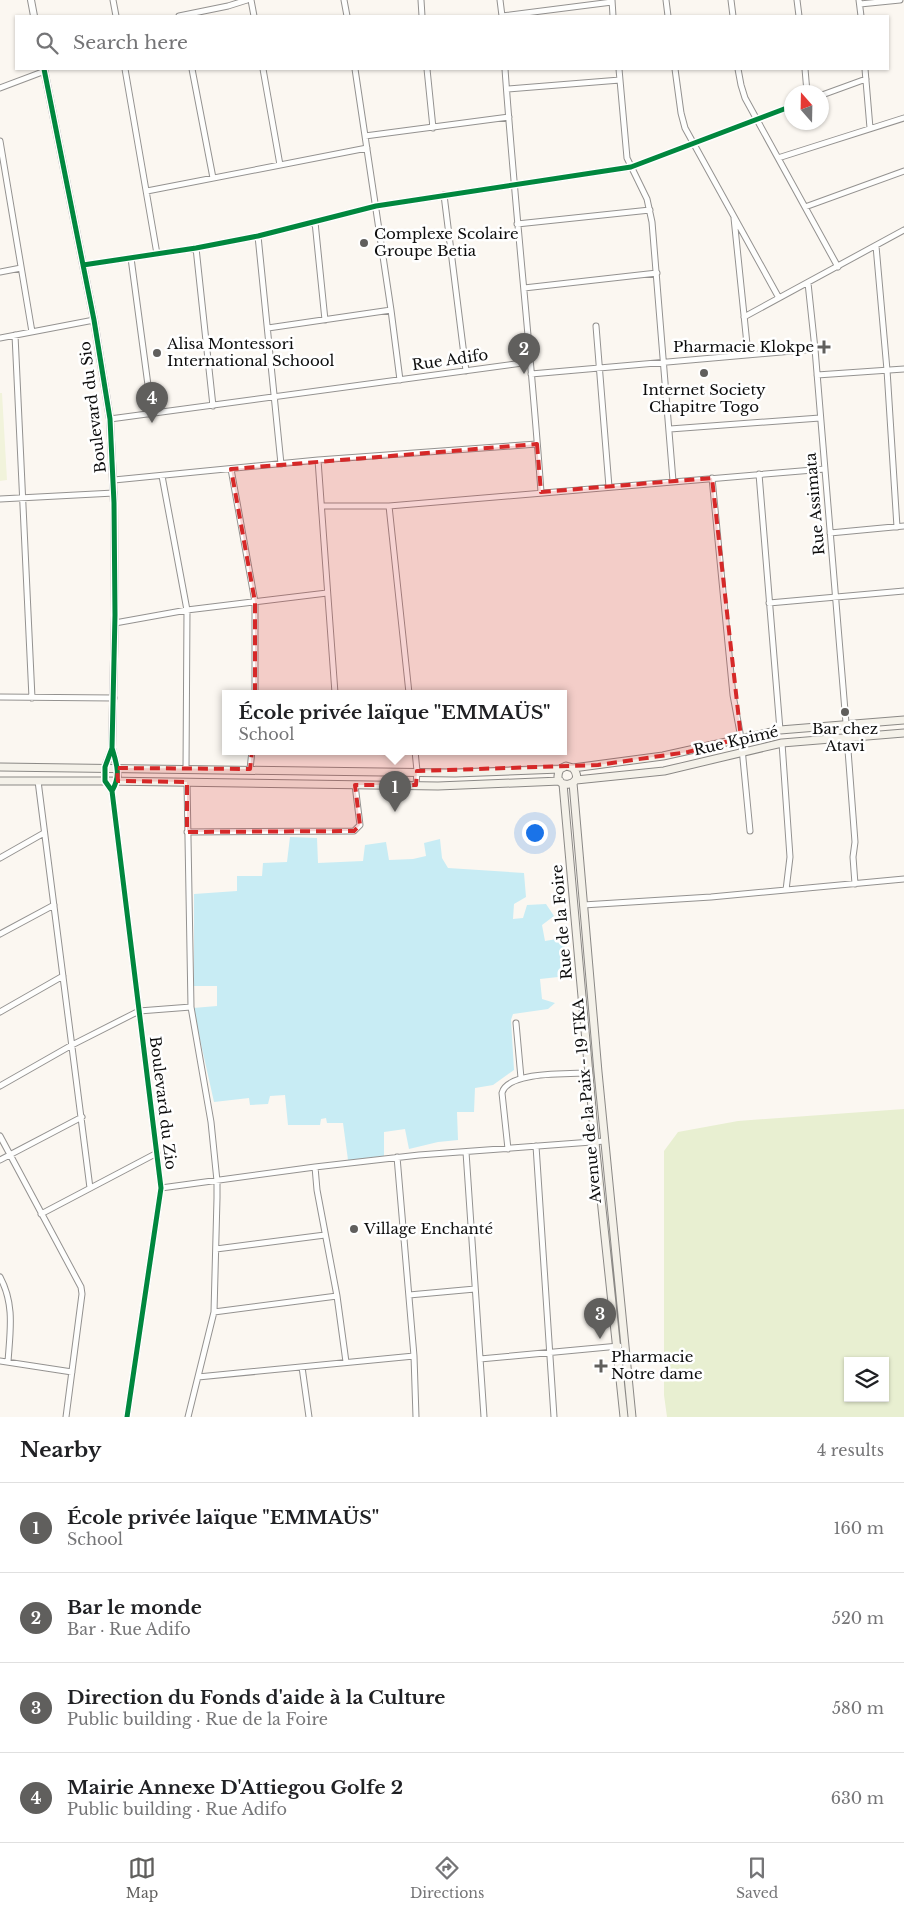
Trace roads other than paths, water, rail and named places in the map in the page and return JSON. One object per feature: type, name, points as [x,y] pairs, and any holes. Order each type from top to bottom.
[{"type":"main road","points":[[0,767],[456,772],[560,769],[568,766],[573,768],[663,756],[780,730],[846,723],[904,720]]},
{"type":"main road","name":"Rue Kpimé","points":[[574,781],[664,771],[782,743],[904,733]]},
{"type":"main road","points":[[0,781],[105,780],[455,786],[561,782],[569,785],[574,781],[577,774],[573,768]]},
{"type":"main road","points":[[560,769],[558,775],[561,782]]},
{"type":"main road","name":"Avenue de la Paix - 19 TKA","points":[[574,781],[583,905],[632,1417]]},
{"type":"main road","name":"Rue de la Foire","points":[[561,782],[595,1142],[624,1417]]},
{"type":"street","points":[[31,0],[34,15]]},
{"type":"street","points":[[113,0],[116,15]]},
{"type":"street","points":[[185,15],[227,3],[247,0]]},
{"type":"street","points":[[251,0],[254,15]]},
{"type":"street","points":[[344,0],[347,15]]},
{"type":"street","points":[[421,0],[422,15]]},
{"type":"street","points":[[500,0],[502,15]]},
{"type":"street","points":[[666,0],[668,15]]},
{"type":"street","points":[[731,0],[733,15]]},
{"type":"street","points":[[797,0],[799,15]]},
{"type":"street","points":[[861,15],[860,2],[900,0]]},
{"type":"street","points":[[509,15],[612,1],[613,15]]},
{"type":"street","points":[[0,88],[44,70]]},
{"type":"street","name":"Boulevard du Sio","points":[[44,70],[94,320],[110,419],[114,480],[115,623],[112,748],[118,781]]},
{"type":"street","points":[[126,70],[157,254]]},
{"type":"street","points":[[192,70],[213,178]]},
{"type":"street","points":[[263,70],[280,165]]},
{"type":"street","points":[[355,70],[400,380]]},
{"type":"street","points":[[428,70],[433,128]]},
{"type":"street","points":[[505,70],[541,492]]},
{"type":"street","points":[[619,70],[627,158],[650,210],[673,481]]},
{"type":"street","points":[[675,70],[681,112],[693,143],[779,298]]},
{"type":"street","points":[[738,70],[745,98],[838,267]]},
{"type":"street","points":[[805,70],[806,85]]},
{"type":"street","points":[[865,70],[870,128]]},
{"type":"street","points":[[507,89],[620,80]]},
{"type":"street","points":[[829,93],[866,80]]},
{"type":"street","points":[[83,265],[196,248],[258,236],[376,206],[630,167],[784,109]]},
{"type":"street","points":[[365,136],[509,117]]},
{"type":"street","points":[[778,158],[904,118]]},
{"type":"street","points":[[0,141],[32,332]]},
{"type":"street","points":[[147,191],[367,148]]},
{"type":"street","points":[[805,208],[904,171]]},
{"type":"street","points":[[444,195],[466,370]]},
{"type":"street","points":[[517,224],[650,210]]},
{"type":"street","points":[[734,215],[748,354]]},
{"type":"street","points":[[315,222],[325,320]]},
{"type":"street","points":[[744,316],[904,230]]},
{"type":"street","points":[[258,236],[281,464]]},
{"type":"street","points":[[876,246],[887,370],[897,527]]},
{"type":"street","points":[[196,248],[213,406]]},
{"type":"street","points":[[131,258],[152,414]]},
{"type":"street","points":[[0,272],[21,268]]},
{"type":"street","points":[[524,288],[656,273]]},
{"type":"street","name":"Rue Assimata","points":[[808,282],[846,723]]},
{"type":"street","points":[[268,328],[391,310]]},
{"type":"street","points":[[0,338],[94,320]]},
{"type":"street","points":[[596,326],[609,487]]},
{"type":"street","points":[[16,335],[32,698]]},
{"type":"street","points":[[532,374],[815,348]]},
{"type":"street","name":"Rue Adifo","points":[[110,419],[530,362]]},
{"type":"street","points":[[817,375],[904,368]]},
{"type":"street","points":[[670,429],[820,418]]},
{"type":"street","points":[[114,480],[318,460],[537,444]]},
{"type":"street","points":[[318,460],[323,506],[327,593],[335,690]]},
{"type":"street","points":[[231,469],[255,602],[255,690]]},
{"type":"street","points":[[323,506],[390,506],[825,469]]},
{"type":"street","points":[[758,474],[780,730]]},
{"type":"street","points":[[162,476],[187,610],[186,769]]},
{"type":"street","points":[[712,478],[733,695],[741,738],[750,831]]},
{"type":"street","points":[[0,499],[114,493]]},
{"type":"street","points":[[390,506],[410,690]]},
{"type":"street","points":[[830,533],[904,526]]},
{"type":"street","points":[[768,603],[904,591],[904,596]]},
{"type":"street","points":[[115,623],[187,610],[327,593]]},
{"type":"street","points":[[0,698],[114,698]]},
{"type":"street","points":[[848,737],[855,842],[853,857],[855,884]]},
{"type":"street","points":[[782,743],[790,857],[786,890]]},
{"type":"street","name":"Boulevard du Sio","points":[[105,780],[105,767],[112,748]]},
{"type":"street","points":[[250,769],[252,755]]},
{"type":"street","points":[[415,755],[416,785]]},
{"type":"street","name":"Boulevard du Zio","points":[[105,780],[112,791],[161,1188],[127,1417]]},
{"type":"street","points":[[38,781],[90,1188]]},
{"type":"street","points":[[112,791],[118,781]]},
{"type":"street","points":[[187,782],[191,1007],[208,1105],[217,1181],[214,1312],[188,1417]]},
{"type":"street","points":[[187,832],[354,831],[360,825],[355,784]]},
{"type":"street","points":[[0,858],[44,833]]},
{"type":"street","points":[[583,905],[711,897],[904,879]]},
{"type":"street","points":[[0,934],[54,905]]},
{"type":"street","points":[[0,1012],[63,976]]},
{"type":"street","points":[[0,1086],[72,1045],[139,1011],[191,1007]]},
{"type":"street","points":[[516,1023],[521,1078]]},
{"type":"street","points":[[508,1149],[502,1093],[505,1086],[521,1078],[589,1073]]},
{"type":"street","points":[[0,1160],[82,1117]]},
{"type":"street","points":[[0,1136],[82,1290],[66,1417]]},
{"type":"street","points":[[161,1188],[397,1157],[605,1141]]},
{"type":"street","points":[[536,1146],[554,1417]]},
{"type":"street","points":[[466,1152],[484,1417]]},
{"type":"street","points":[[41,1214],[157,1153]]},
{"type":"street","points":[[397,1157],[414,1356],[416,1417]]},
{"type":"street","points":[[315,1167],[316,1186],[337,1296],[346,1362]]},
{"type":"street","points":[[216,1249],[325,1235]]},
{"type":"street","points":[[0,1277],[11,1310],[8,1362]]},
{"type":"street","points":[[409,1295],[475,1289]]},
{"type":"street","points":[[214,1312],[337,1296]]},
{"type":"street","points":[[480,1359],[624,1346]]},
{"type":"street","points":[[198,1377],[414,1356]]},
{"type":"street","points":[[0,1361],[72,1372]]},
{"type":"street","points":[[302,1367],[309,1417]]},
{"type":"water","points":[[290,837],[317,838],[318,863],[363,861],[365,845],[386,842],[389,860],[413,859],[426,856],[424,843],[440,839],[442,858],[448,868],[524,873],[526,897],[514,904],[513,919],[523,918],[527,905],[546,904],[554,916],[542,925],[545,941],[563,938],[567,976],[540,979],[542,999],[555,1003],[548,1009],[513,1014],[511,1020],[514,1070],[493,1085],[475,1088],[474,1112],[457,1112],[458,1140],[438,1142],[409,1149],[405,1129],[384,1132],[384,1156],[348,1160],[343,1123],[327,1123],[326,1118],[321,1119],[320,1125],[288,1125],[285,1095],[270,1096],[268,1104],[250,1105],[249,1098],[214,1102],[193,1008],[217,1006],[217,986],[194,986],[194,894],[237,891],[237,876],[262,876],[263,863],[287,862]]},
{"type":"place","name":"Complexe Scolaire Groupe Betia","points":[[364,243]]},
{"type":"place","name":"Pharmacie Klokpe","points":[[824,347]]},
{"type":"place","name":"Alisa Montessori International Schoool","points":[[157,353]]},
{"type":"place","name":"Internet Society Chapitre Togo","points":[[704,373]]},
{"type":"place","name":"Bar le monde","points":[[524,374]]},
{"type":"place","name":"Mairie Annexe D'Attiegou Golfe 2","points":[[152,423]]},
{"type":"place","name":"Bar chez Atavi","points":[[845,712]]},
{"type":"place","name":"École privée laïque \"EMMAÜS\"","points":[[395,812]]},
{"type":"place","name":"Village Enchanté","points":[[354,1229]]},
{"type":"place","name":"Direction du Fonds d'aide à la Culture","points":[[600,1339]]},
{"type":"place","name":"Pharmacie Notre dame","points":[[601,1366]]}]
